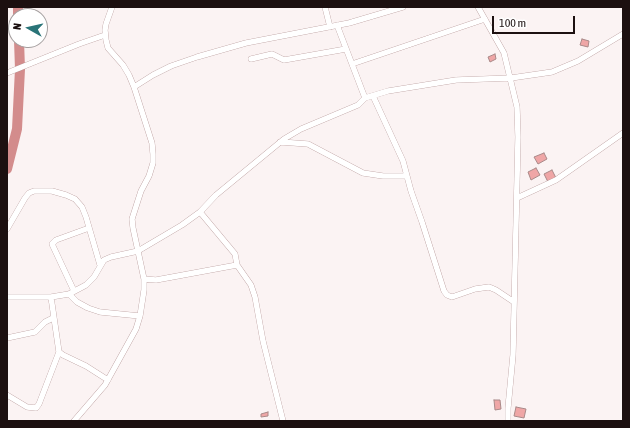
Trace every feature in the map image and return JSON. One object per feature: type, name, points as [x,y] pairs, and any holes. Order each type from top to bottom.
[{"type":"street","points":[[74,421],[108,380],[136,329],[140,316],[144,290],[144,279],[132,219],[141,191],[149,176],[153,163],[152,143],[134,87],[123,65],[108,48],[105,35],[106,24],[112,7]]},
{"type":"street","points":[[325,7],[330,27]]},
{"type":"street","points":[[134,87],[171,66],[197,57],[246,43],[330,27],[403,7]]},
{"type":"street","points":[[478,7],[504,53],[517,107],[517,198],[513,355],[508,421]]},
{"type":"street","points":[[352,64],[485,19]]},
{"type":"street","points":[[336,25],[365,98]]},
{"type":"street","points":[[7,297],[51,297],[72,292],[86,285],[94,277],[104,260],[111,257],[138,252],[182,225],[200,212],[216,195],[280,142],[301,129],[358,105],[365,98],[388,92],[456,80],[511,78],[552,72],[578,61],[623,34]]},
{"type":"street","points":[[7,73],[105,35]]},
{"type":"street","points":[[251,59],[272,54],[284,60],[346,49]]},
{"type":"street","points":[[373,96],[399,150],[444,291],[452,297],[475,289],[489,287],[514,302]]},
{"type":"street","points":[[517,198],[556,180],[623,133]]},
{"type":"street","points":[[280,142],[308,144],[363,173],[383,176],[407,176]]},
{"type":"street","points":[[7,230],[29,193],[34,191],[52,191],[66,195],[75,199],[82,207],[100,265]]},
{"type":"street","points":[[200,212],[235,254],[236,265],[250,284],[255,297],[263,341],[283,421]]},
{"type":"street","points":[[89,228],[56,240],[52,244],[77,302],[100,312],[140,316]]},
{"type":"street","points":[[144,279],[156,280],[236,265]]},
{"type":"street","points":[[7,395],[27,407],[36,408],[39,404],[59,352],[51,297]]},
{"type":"street","points":[[7,338],[35,332],[45,322],[53,318]]},
{"type":"street","points":[[59,352],[86,366],[108,380]]},
{"type":"building","points":[[582,39],[589,41],[588,47],[580,45]]},
{"type":"building","points":[[495,54],[496,59],[490,62],[488,57]]},
{"type":"building","points":[[544,153],[547,159],[538,164],[534,157]]},
{"type":"building","points":[[536,168],[540,175],[531,180],[528,172]]},
{"type":"building","points":[[552,170],[556,178],[548,182],[544,174]]},
{"type":"building","points":[[494,400],[500,400],[501,409],[495,410]]},
{"type":"building","points":[[516,407],[526,409],[524,418],[514,416]]},
{"type":"building","points":[[268,412],[268,416],[261,417],[261,414]]},
{"type":"waterway","points":[[7,169],[17,129],[20,69],[19,48]]}]
